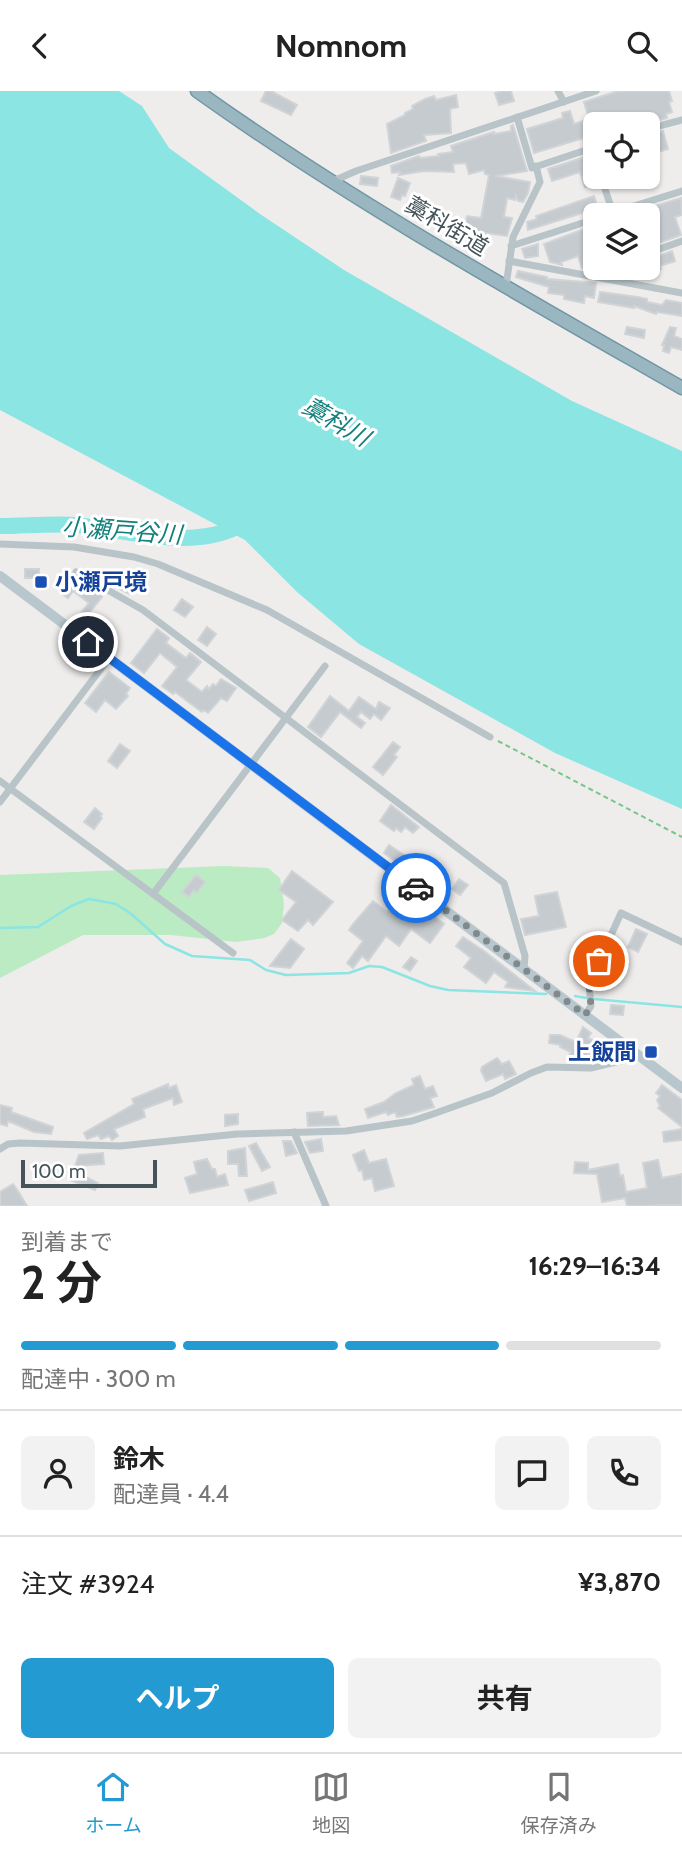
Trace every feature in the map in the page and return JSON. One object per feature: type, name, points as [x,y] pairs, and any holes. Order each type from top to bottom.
[{"type":"highway","name":"藁科街道","points":[[197,91],[330,182],[682,388]]},
{"type":"main road","points":[[0,576],[682,1089]]},
{"type":"street","points":[[558,91],[564,102]]},
{"type":"street","points":[[330,182],[596,91]]},
{"type":"street","points":[[517,117],[532,168],[583,151]]},
{"type":"street","points":[[660,126],[682,120]]},
{"type":"street","points":[[506,286],[513,237],[540,182],[536,166]]},
{"type":"street","points":[[644,203],[682,191]]},
{"type":"street","points":[[512,246],[583,223]]},
{"type":"street","points":[[660,249],[682,241]]},
{"type":"street","points":[[509,261],[583,274]]},
{"type":"street","points":[[613,280],[682,293]]},
{"type":"street","points":[[0,544],[74,547],[158,564],[267,610],[490,737]]},
{"type":"street","points":[[76,572],[143,610],[504,883],[525,957],[524,968]]},
{"type":"street","points":[[0,802],[109,658]]},
{"type":"street","points":[[153,894],[325,666]]},
{"type":"street","points":[[0,781],[233,953]]},
{"type":"street","points":[[585,1015],[591,1006],[589,984],[621,913],[682,942]]},
{"type":"street","points":[[0,1149],[8,1144],[20,1143],[120,1146],[237,1134],[346,1131],[412,1121],[492,1093],[547,1067],[591,1067],[640,1056]]},
{"type":"street","points":[[294,1132],[326,1206]]},
{"type":"path","points":[[490,737],[682,837]]},
{"type":"green space","points":[[224,866],[268,868],[280,878],[284,904],[282,923],[274,934],[236,942],[171,935],[83,935],[0,978],[0,875]]},
{"type":"water","name":"藁科川","points":[[0,91],[119,91],[142,106],[169,148],[260,214],[344,270],[572,401],[682,451],[682,809],[555,753],[359,644],[297,592],[245,540],[0,410]]},
{"type":"building","points":[[266,91],[297,105],[291,115],[261,101]]},
{"type":"building","points":[[511,91],[514,101],[499,105],[495,93]]},
{"type":"building","points":[[618,91],[669,91],[672,112],[666,114],[667,118],[660,120],[660,112],[587,112],[584,102]]},
{"type":"building","points":[[456,95],[458,107],[450,109],[451,133],[424,135],[426,141],[391,153],[387,124],[405,115],[413,109],[412,106],[425,99],[434,96],[436,100]]},
{"type":"building","points":[[570,111],[574,124],[583,121],[583,138],[534,153],[527,129],[563,118],[562,113]]},
{"type":"building","points":[[513,125],[527,171],[495,176],[530,182],[528,193],[523,202],[518,201],[516,196],[515,200],[507,198],[504,217],[512,218],[507,236],[486,233],[482,251],[472,249],[474,233],[464,229],[467,216],[481,218],[489,175],[485,174],[484,170],[469,174],[466,163],[453,164],[454,172],[424,171],[399,175],[400,172],[392,173],[391,166],[419,156],[439,156],[438,154],[453,152],[451,146],[494,132],[511,131]]},
{"type":"building","points":[[663,131],[668,149],[660,151],[660,132]]},
{"type":"building","points":[[583,158],[583,181],[580,172],[552,181],[548,169]]},
{"type":"building","points":[[361,176],[378,178],[377,186],[360,184]]},
{"type":"building","points":[[398,178],[410,183],[405,196],[402,195],[400,200],[391,197]]},
{"type":"building","points":[[594,196],[596,203],[583,203],[583,213],[528,230],[527,222],[537,219],[536,216]]},
{"type":"building","points":[[681,198],[682,215],[675,217],[681,235],[660,242],[660,204]]},
{"type":"building","points":[[583,229],[583,268],[578,256],[561,262],[562,265],[550,262],[544,244]]},
{"type":"building","points":[[538,244],[538,256],[525,258],[522,249]]},
{"type":"building","points":[[672,251],[675,261],[660,266],[660,256]]},
{"type":"building","points":[[518,271],[547,279],[596,283],[594,298],[585,296],[584,303],[564,299],[564,295],[548,293],[549,287],[516,277]]},
{"type":"building","points":[[600,292],[638,297],[662,305],[666,300],[682,303],[682,316],[656,314],[634,306],[598,302]]},
{"type":"building","points":[[627,327],[645,330],[644,338],[625,334]]},
{"type":"building","points":[[670,327],[676,328],[674,336],[682,339],[682,350],[671,347],[669,353],[663,351],[662,345]]},
{"type":"building","points":[[25,569],[39,569],[39,578],[25,578]]},
{"type":"building","points":[[69,572],[102,597],[85,618],[80,614],[89,603],[73,591],[68,598],[61,593],[65,587],[60,583]]},
{"type":"building","points":[[120,580],[133,583],[130,594],[116,587]]},
{"type":"building","points":[[182,599],[193,607],[185,617],[174,610]]},
{"type":"building","points":[[207,627],[216,634],[207,646],[198,640]]},
{"type":"building","points":[[157,629],[169,638],[166,643],[186,658],[190,653],[201,662],[186,680],[202,692],[207,686],[209,689],[213,684],[216,686],[221,679],[236,688],[227,701],[221,698],[208,713],[204,710],[202,712],[175,692],[173,694],[162,686],[177,667],[160,653],[144,673],[131,663]]},
{"type":"building","points":[[109,672],[130,688],[126,694],[128,696],[116,709],[105,700],[96,712],[85,703]]},
{"type":"building","points":[[330,696],[349,711],[359,697],[376,709],[379,702],[390,708],[381,720],[374,714],[370,719],[361,712],[357,717],[365,723],[361,728],[340,712],[321,737],[308,727]]},
{"type":"building","points":[[393,742],[400,747],[394,755],[397,757],[383,775],[373,767]]},
{"type":"building","points":[[120,744],[130,751],[117,768],[108,761]]},
{"type":"building","points":[[391,805],[419,827],[413,833],[405,827],[401,832],[396,828],[394,831],[380,821]]},
{"type":"building","points":[[95,808],[102,814],[102,818],[94,829],[84,822]]},
{"type":"building","points":[[389,845],[415,862],[409,871],[384,853]]},
{"type":"building","points":[[292,871],[333,902],[313,925],[308,920],[298,931],[282,920],[296,902],[279,890]]},
{"type":"building","points":[[196,875],[205,882],[197,893],[194,890],[189,897],[182,892]]},
{"type":"building","points":[[459,879],[468,885],[460,895],[452,889]]},
{"type":"building","points":[[402,892],[444,924],[430,943],[411,929],[399,946],[386,936],[368,961],[362,956],[353,968],[347,963],[363,941],[349,930],[373,901],[387,912]]},
{"type":"building","points":[[557,892],[566,927],[525,935],[521,919],[539,916],[535,896]]},
{"type":"building","points":[[636,929],[647,934],[638,952],[628,947]]},
{"type":"building","points":[[463,937],[535,991],[505,987],[508,982],[494,972],[486,983],[464,967],[471,958],[456,946]]},
{"type":"building","points":[[291,939],[304,949],[290,968],[270,966]]},
{"type":"building","points":[[411,957],[417,961],[410,971],[403,967]]},
{"type":"building","points":[[611,1005],[624,1006],[623,1015],[610,1014]]},
{"type":"building","points":[[583,1027],[591,1033],[588,1038],[602,1045],[596,1057],[588,1053],[585,1061],[580,1058],[578,1062],[572,1061],[567,1059],[571,1052],[560,1047],[561,1045],[549,1043],[550,1035],[560,1035],[576,1042]]},
{"type":"building","points":[[497,1058],[502,1064],[509,1061],[516,1074],[505,1079],[503,1074],[486,1081],[482,1067]]},
{"type":"building","points":[[420,1076],[425,1089],[433,1086],[437,1096],[430,1098],[434,1107],[397,1117],[395,1112],[388,1115],[386,1112],[368,1118],[365,1109],[414,1085],[412,1079]]},
{"type":"building","points":[[168,1084],[169,1088],[176,1085],[182,1102],[174,1105],[173,1098],[143,1109],[145,1117],[114,1129],[118,1136],[112,1140],[109,1136],[101,1139],[98,1135],[87,1139],[84,1133],[134,1104],[132,1099]]},
{"type":"building","points":[[662,1085],[682,1100],[682,1127],[658,1108],[660,1106],[657,1100],[660,1096],[656,1093]]},
{"type":"building","points":[[0,1105],[12,1108],[11,1112],[53,1127],[51,1134],[34,1132],[8,1121],[7,1126],[0,1124]]},
{"type":"building","points":[[323,1112],[323,1117],[336,1116],[339,1125],[308,1126],[307,1113]]},
{"type":"building","points":[[238,1114],[238,1124],[225,1126],[225,1115]]},
{"type":"building","points":[[682,1129],[682,1140],[664,1142],[663,1132]]},
{"type":"building","points":[[321,1139],[323,1151],[310,1153],[305,1142]]},
{"type":"building","points":[[283,1141],[291,1141],[297,1153],[286,1156]]},
{"type":"building","points":[[256,1143],[270,1167],[262,1171],[249,1146]]},
{"type":"building","points":[[245,1148],[247,1176],[239,1176],[238,1164],[228,1164],[228,1151]]},
{"type":"building","points":[[364,1150],[369,1163],[386,1159],[394,1186],[375,1191],[372,1178],[364,1180],[362,1170],[359,1171],[353,1155]]},
{"type":"building","points":[[103,1153],[104,1164],[75,1166],[79,1155]]},
{"type":"building","points":[[207,1159],[212,1169],[215,1169],[217,1177],[225,1174],[228,1185],[190,1193],[185,1178],[197,1174],[194,1162]]},
{"type":"building","points":[[658,1160],[662,1178],[682,1174],[682,1205],[627,1206],[625,1198],[602,1202],[597,1174],[574,1173],[575,1162],[588,1163],[588,1170],[618,1164],[626,1192],[647,1188],[643,1163]]},
{"type":"building","points":[[73,1171],[98,1183],[95,1190],[70,1180]]},
{"type":"building","points":[[273,1182],[276,1193],[249,1201],[245,1190]]},
{"type":"building","points":[[13,1184],[27,1206],[0,1206],[0,1192]]},
{"type":"waterway","name":"小瀬戸谷川","points":[[0,526],[76,525],[182,538],[203,537],[242,524]]},
{"type":"waterway","points":[[0,928],[38,927],[71,906],[89,899],[116,904],[165,944],[192,956],[250,960],[266,970],[286,975],[349,973],[369,966],[382,967],[430,986],[448,990],[546,994]]},
{"type":"waterway","points":[[575,996],[586,998]]},
{"type":"waterway","points":[[594,999],[682,1007]]},
{"type":"way so far","points":[[416,888],[585,1015],[591,1006],[589,984],[599,961]]},
{"type":"place","name":"小瀬戸境","points":[[41,582]]},
{"type":"place","name":"上飯間","points":[[651,1052]]},
{"type":"route","points":[[88,642],[416,888]]}]
